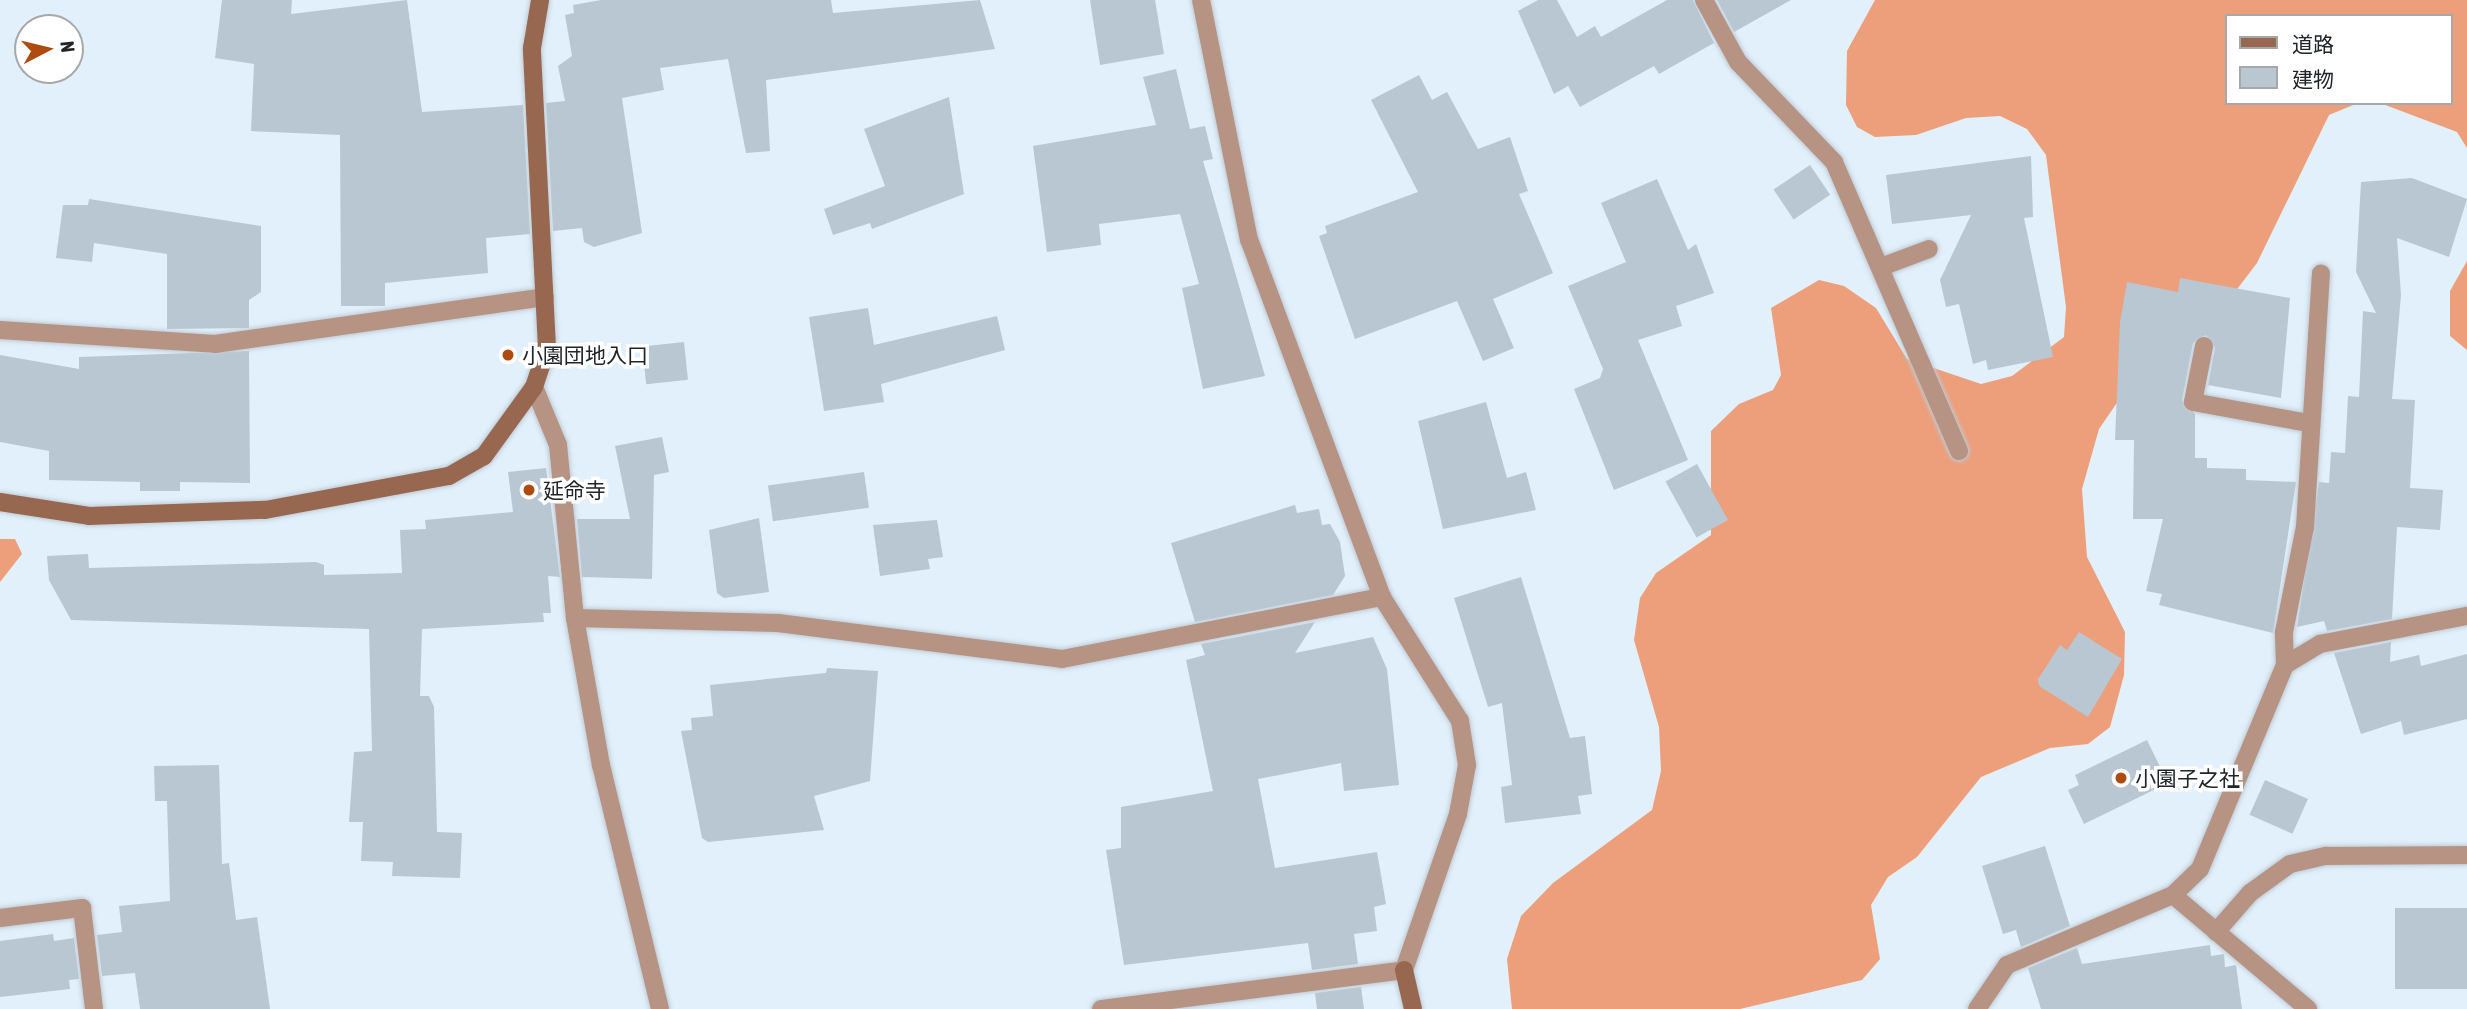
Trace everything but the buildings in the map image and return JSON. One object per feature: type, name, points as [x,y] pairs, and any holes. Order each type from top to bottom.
[{"type":"street","points":[[0,502],[89,516],[173,518],[404,486],[449,475],[484,456],[534,387],[547,348],[533,48],[540,0]]},
{"type":"street","points":[[1201,0],[1248,240],[1382,597],[1467,742],[1458,814],[1404,970],[1413,1009]]},
{"type":"street","points":[[1704,0],[1738,62],[1834,162],[1881,267],[1913,357],[1959,451]]},
{"type":"street","points":[[1881,267],[1929,249]]},
{"type":"street","points":[[1977,1009],[2018,959],[2173,895],[2200,869],[2285,665],[2284,632],[2305,527],[2309,423],[2320,274]]},
{"type":"street","points":[[0,330],[215,344],[545,297]]},
{"type":"street","points":[[2204,346],[2193,402],[2309,423]]},
{"type":"street","points":[[534,387],[558,445],[575,618],[601,765],[660,1009]]},
{"type":"street","points":[[575,618],[778,623],[1062,659],[1382,597]]},
{"type":"street","points":[[2285,665],[2320,644],[2467,616]]},
{"type":"street","points":[[2216,932],[2250,892],[2290,864],[2326,856],[2467,855]]},
{"type":"street","points":[[2173,895],[2308,1009]]},
{"type":"street","points":[[0,918],[82,908],[94,1009]]},
{"type":"street","points":[[1101,1009],[1404,970]]},
{"type":"shaded area","points":[[1875,0],[2467,0],[2467,148],[2457,132],[2385,105],[2453,105],[2453,14],[2226,14],[2226,105],[2353,105],[2329,115],[2257,263],[2209,326],[2123,394],[2099,429],[2082,489],[2087,557],[2125,632],[2124,675],[2110,727],[2088,744],[2050,748],[1981,777],[1917,857],[1888,877],[1871,905],[1880,959],[1862,980],[1740,1009],[1512,1009],[1507,959],[1521,916],[1553,883],[1652,810],[1661,771],[1659,727],[1634,640],[1640,598],[1656,573],[1711,535],[1711,431],[1739,404],[1773,390],[1781,375],[1771,308],[1819,280],[1844,286],[1876,308],[1907,359],[1981,384],[2012,376],[2064,337],[2066,307],[2046,155],[2027,129],[2000,116],[1966,118],[1916,135],[1875,137],[1857,127],[1846,105],[1847,51]]},
{"type":"shaded area","points":[[2467,261],[2467,350],[2450,336],[2450,291]]},
{"type":"shaded area","points":[[0,539],[15,539],[22,554],[0,582]]},
{"type":"place","name":"小園団地入口","points":[[508,355]]},
{"type":"place","name":"延命寺","points":[[529,490]]},
{"type":"place","name":"小園子之社","points":[[2121,778]]}]
